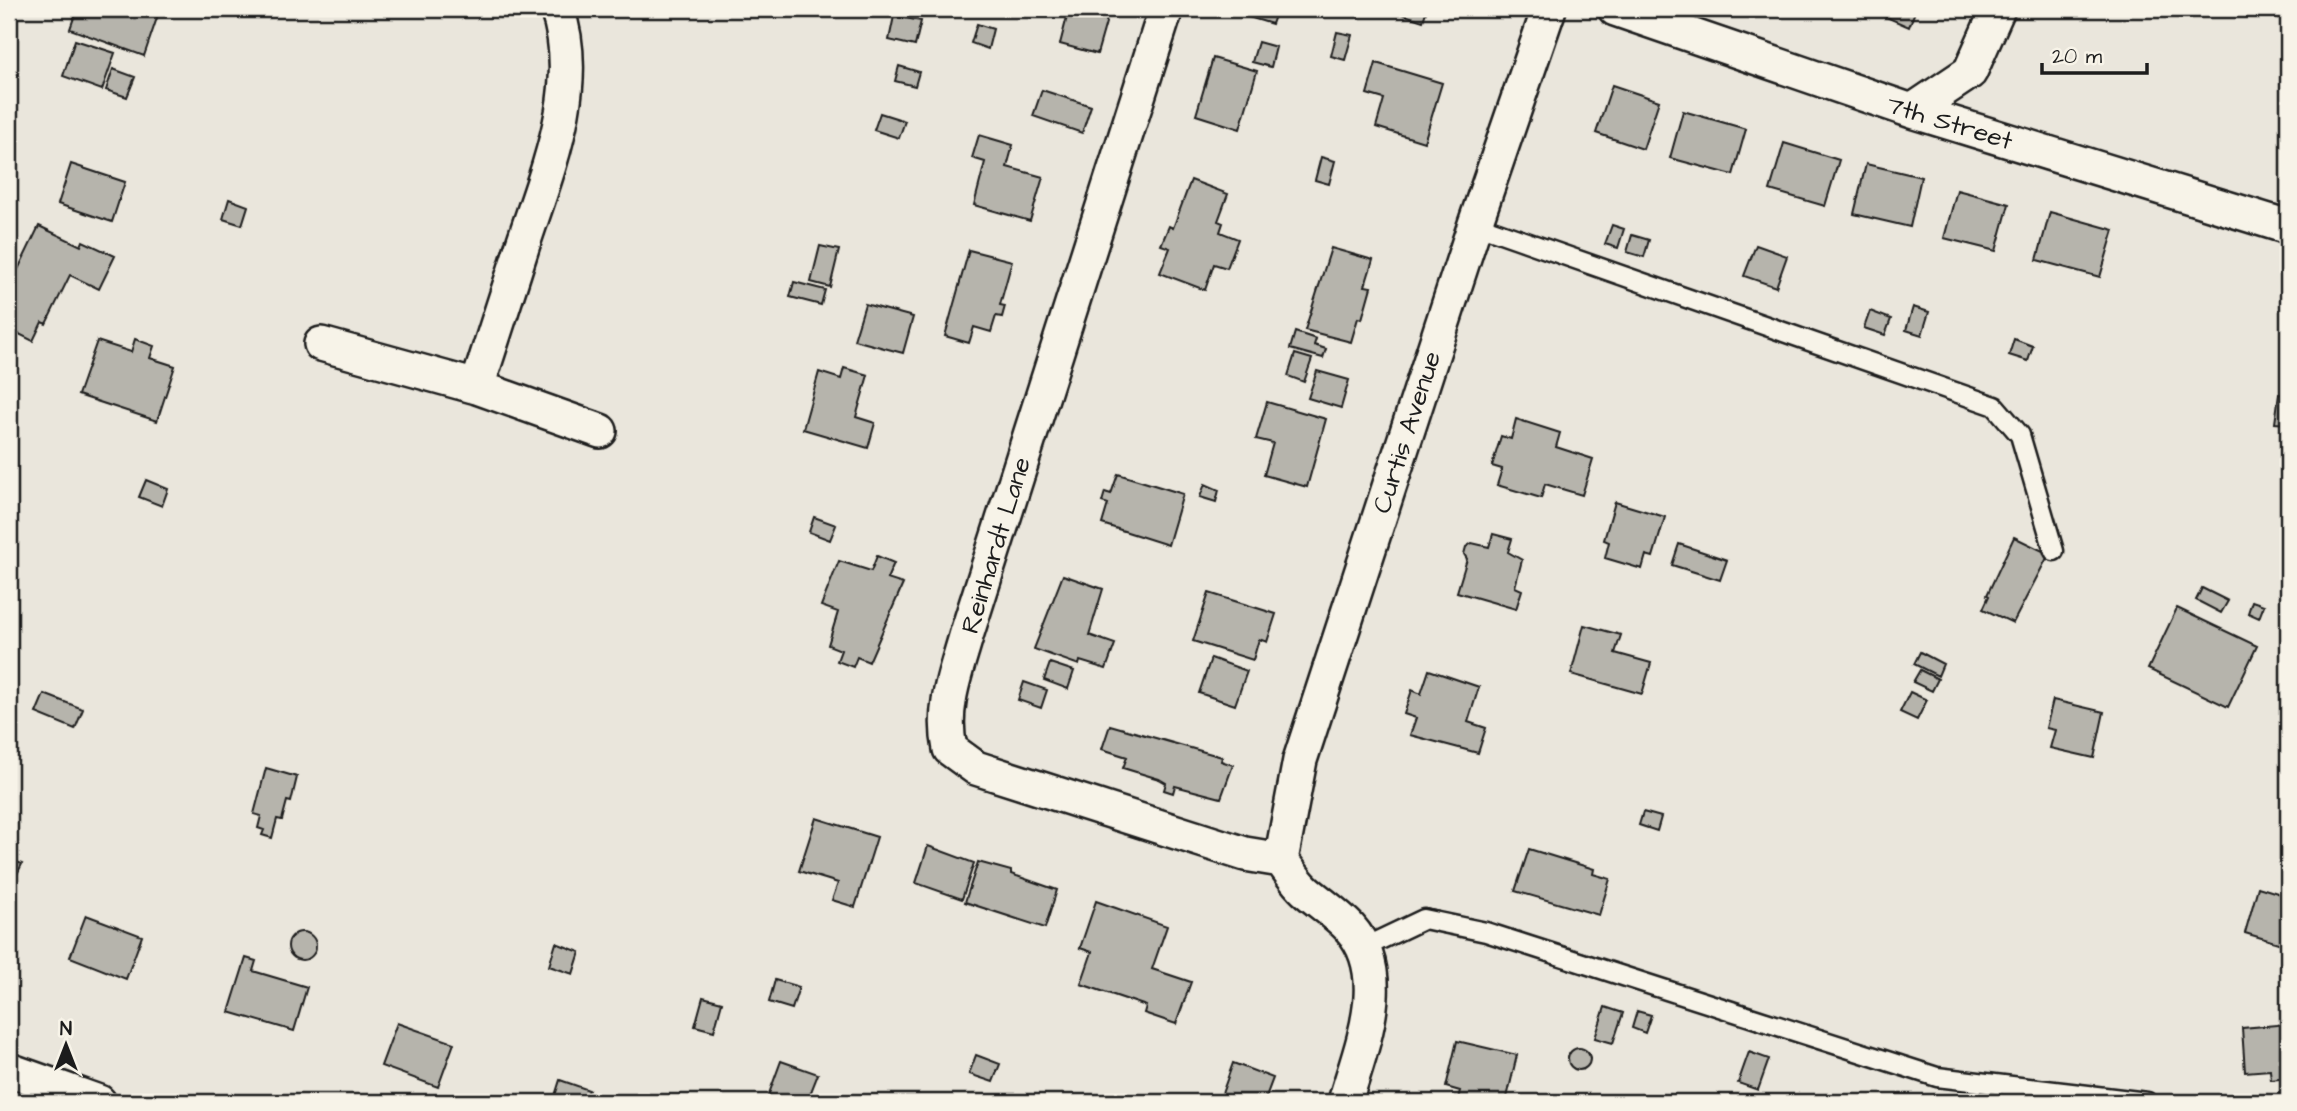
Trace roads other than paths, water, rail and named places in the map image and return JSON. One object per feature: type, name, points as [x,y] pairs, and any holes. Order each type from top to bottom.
[{"type":"street","points":[[477,387],[555,147],[565,92],[564,28],[557,9]]},
{"type":"street","name":"Reinhardt Lane","points":[[1166,9],[967,633],[947,701],[945,725],[950,749],[976,768],[1245,855],[1282,860]]},
{"type":"street","name":"Curtis Avenue","points":[[1282,860],[1300,760],[1475,224],[1549,9]]},
{"type":"street","name":"7th Street","points":[[1615,9],[1912,111],[2288,227]]},
{"type":"street","points":[[1912,111],[1970,72],[1998,9]]},
{"type":"street","points":[[321,344],[477,387],[600,431]]},
{"type":"street","points":[[1282,860],[1302,887],[1349,927],[1365,947],[1371,983],[1369,1019],[1345,1102]]},
{"type":"street","points":[[9,1070],[99,1102]]},
{"type":"lane","points":[[1475,224],[1995,406],[2020,435],[2054,551]]},
{"type":"lane","points":[[1365,947],[1424,919],[1486,932],[1937,1077],[2147,1102]]}]
